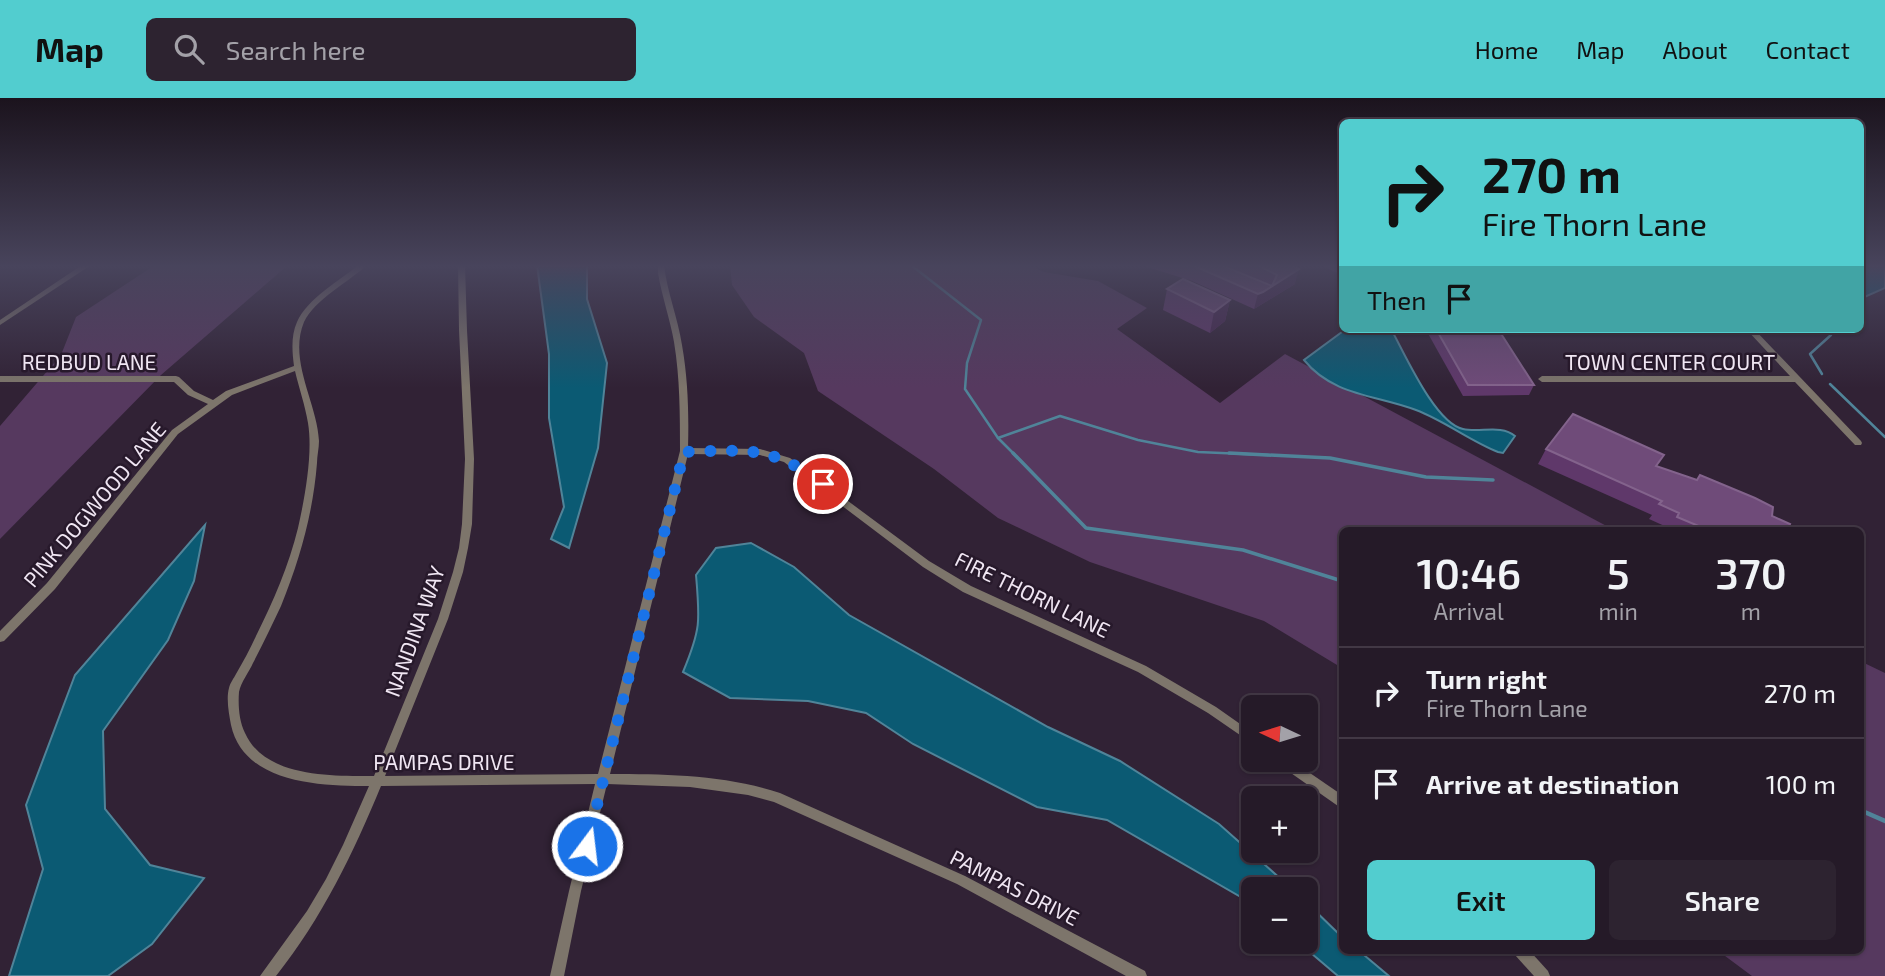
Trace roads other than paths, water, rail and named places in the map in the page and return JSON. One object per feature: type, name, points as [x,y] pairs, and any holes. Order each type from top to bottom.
[{"type":"street","points":[[0,323],[25,306]]},
{"type":"street","name":"PAMPAS DRIVE","points":[[317,306],[301,320],[296,342],[298,367],[314,439],[310,497],[295,562],[268,625],[234,689],[233,720],[244,745],[263,763],[289,776],[331,781],[605,779],[741,787],[776,797],[961,880],[1140,976]]},
{"type":"street","name":"NANDINA WAY","points":[[267,976],[288,952],[341,868],[442,622],[457,576],[466,527],[470,483],[464,306]]},
{"type":"street","points":[[557,976],[684,452],[684,389],[675,328],[668,306]]},
{"type":"street","points":[[1755,333],[1858,443]]},
{"type":"street","name":"PINK DOGWOOD LANE","points":[[0,638],[51,586],[169,439],[212,403],[252,382],[298,367]]},
{"type":"street","name":"REDBUD LANE","points":[[0,379],[159,377],[176,379],[191,393],[212,403]]},
{"type":"street","name":"TOWN CENTER COURT","points":[[1542,379],[1797,379]]},
{"type":"street","name":"FIRE THORN LANE","points":[[684,452],[760,452],[787,460],[924,563],[953,581],[984,599],[1142,669],[1212,710],[1241,731]]},
{"type":"street","points":[[1299,772],[1339,800]]},
{"type":"street","points":[[1524,954],[1543,976]]},
{"type":"water","points":[[543,306],[589,306],[607,363],[598,448],[569,548],[551,539],[564,507],[549,418],[549,354]]},
{"type":"water","points":[[1341,333],[1393,333],[1422,386],[1452,424],[1470,430],[1503,430],[1515,436],[1503,453],[1498,452],[1427,415],[1342,388],[1328,381],[1304,360]]},
{"type":"water","points":[[205,525],[194,581],[168,640],[103,731],[105,809],[150,865],[204,878],[152,944],[108,976],[9,976],[43,869],[26,805],[75,675]]},
{"type":"water","points":[[751,543],[794,567],[849,615],[1048,727],[1120,761],[1219,824],[1241,844],[1241,863],[1263,863],[1279,877],[1241,877],[1241,897],[1107,820],[1037,807],[913,744],[866,713],[808,701],[730,698],[683,672],[698,625],[696,575],[716,548]]},
{"type":"water","points":[[1318,914],[1339,934],[1339,954],[1363,954],[1389,976],[1338,976],[1312,954],[1318,954]]},
{"type":"waterway","points":[[963,306],[981,320],[967,363],[965,389],[998,438]]},
{"type":"waterway","points":[[1822,374],[1810,354],[1831,333]]},
{"type":"waterway","points":[[1830,384],[1885,437]]},
{"type":"waterway","points":[[998,438],[1060,416],[1138,440],[1198,452],[1268,455]]},
{"type":"waterway","points":[[998,438],[1013,453]]},
{"type":"waterway","points":[[1013,453],[1086,528],[1243,550],[1339,580]]},
{"type":"waterway","points":[[1229,453],[1330,458],[1426,477],[1493,480]]},
{"type":"waterway","points":[[1864,812],[1885,821]]}]
